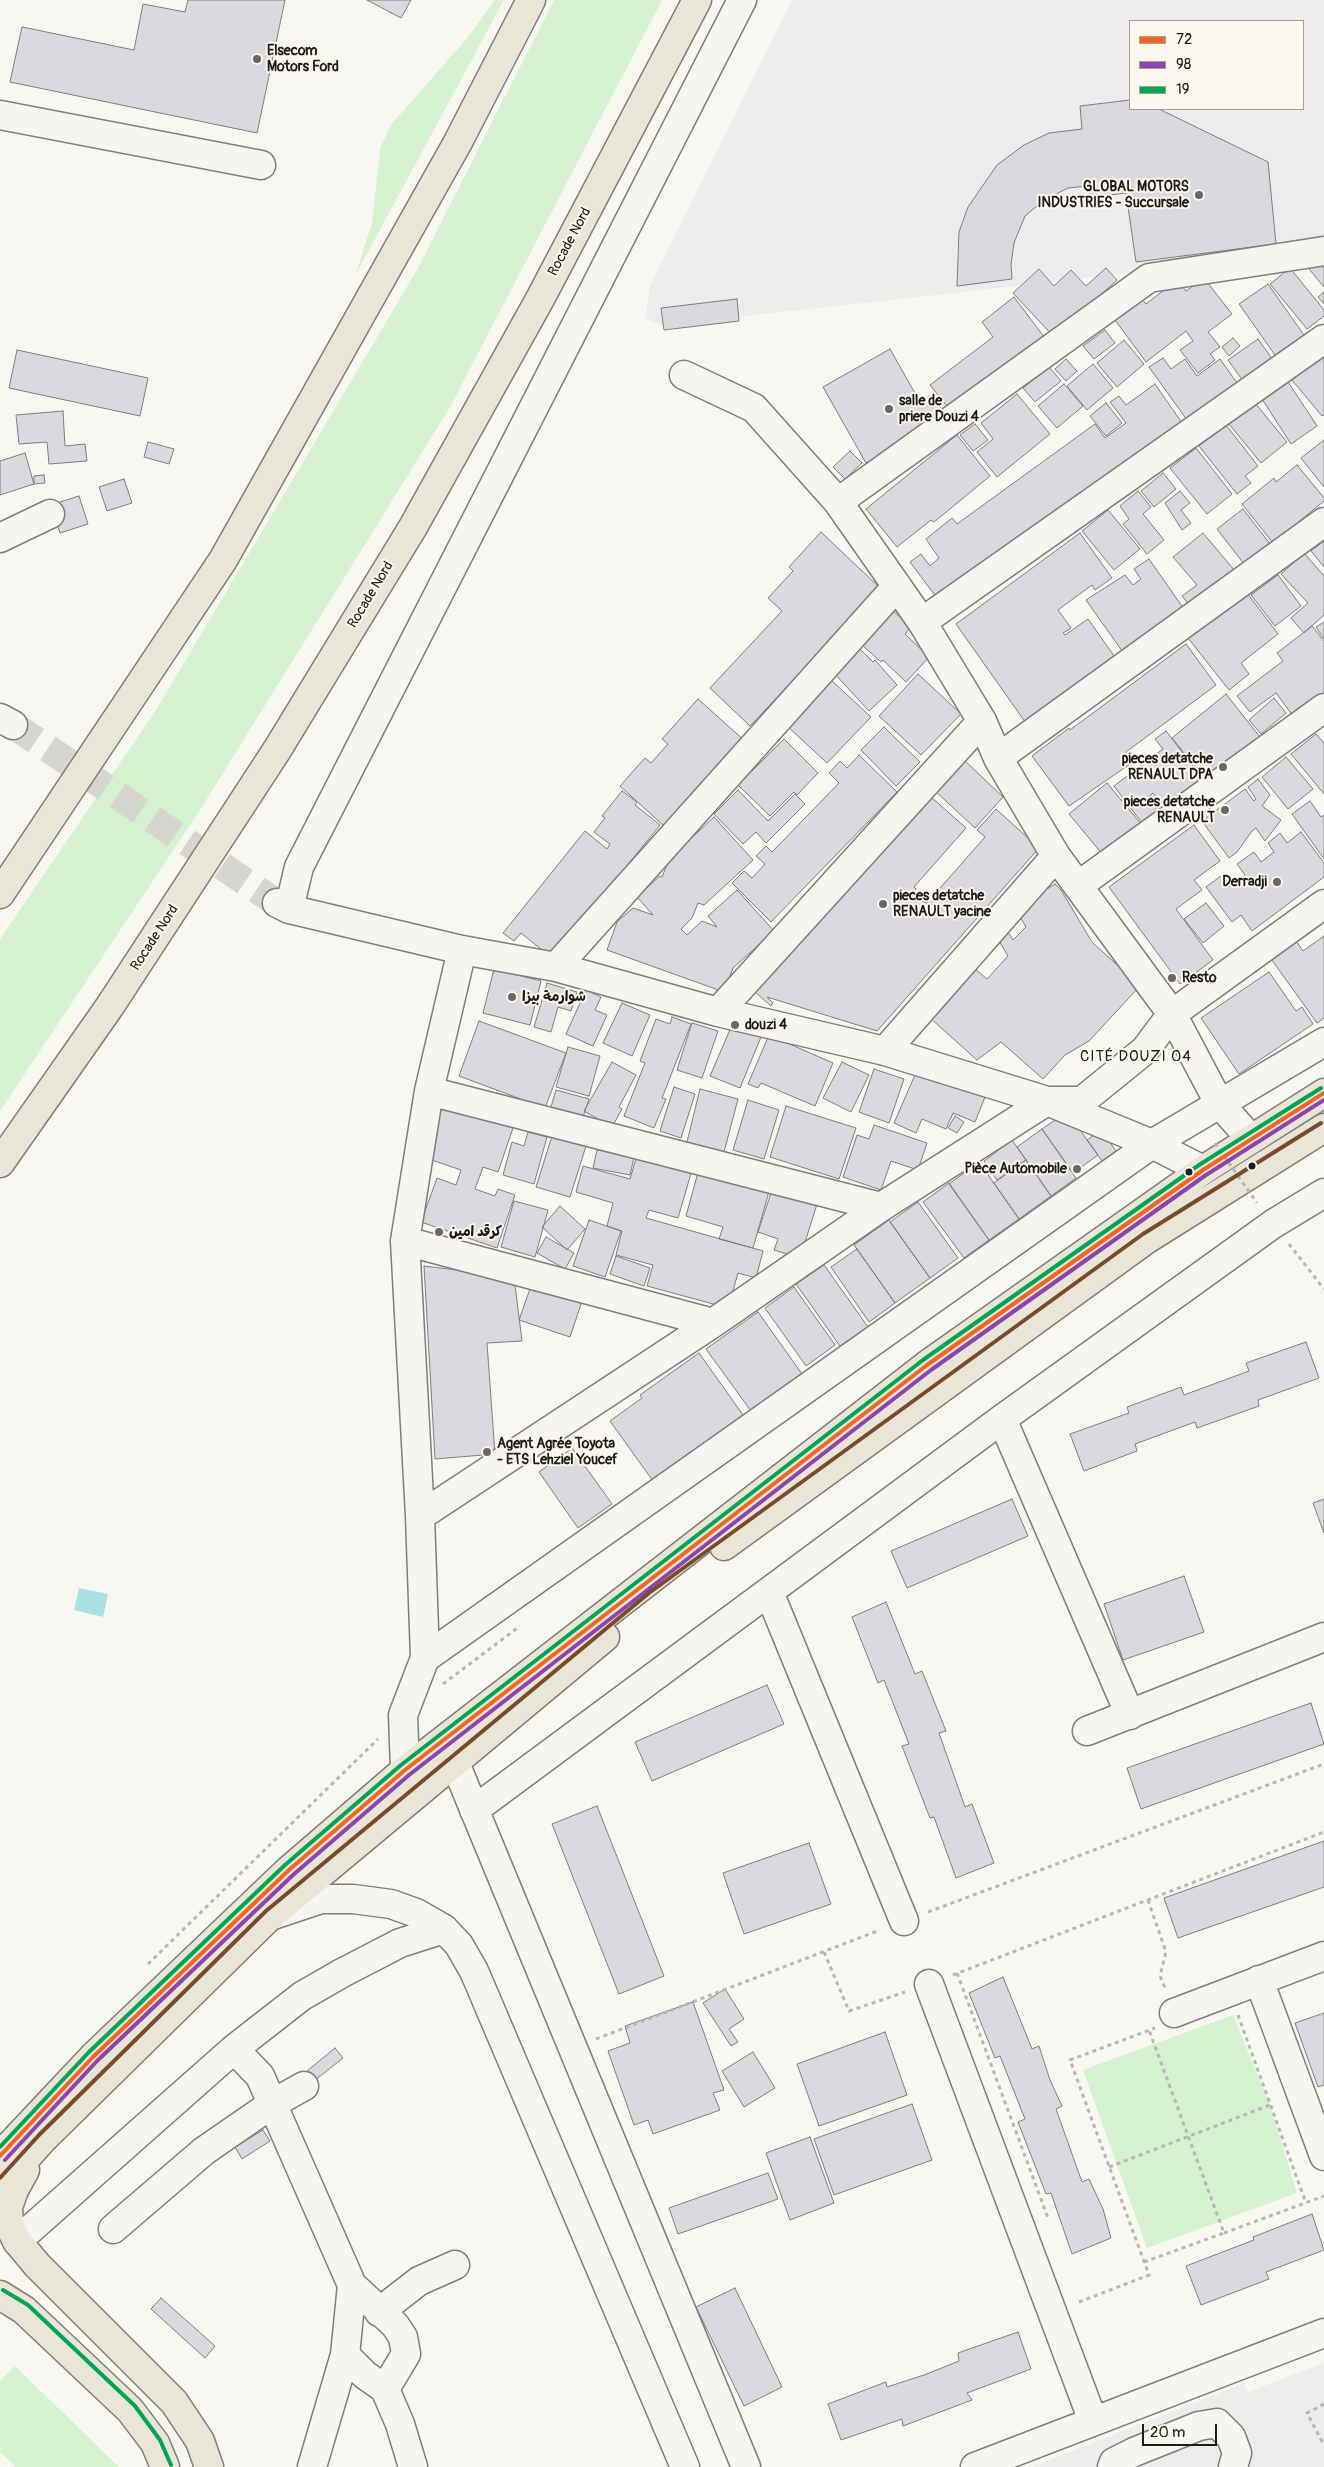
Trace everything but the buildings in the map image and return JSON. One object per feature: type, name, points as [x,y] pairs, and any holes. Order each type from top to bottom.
[{"type":"highway","points":[[0,894],[224,560],[458,142],[531,0]]},
{"type":"highway","name":"Rocade Nord","points":[[0,1163],[110,1006],[277,750],[413,527],[540,299],[697,0]]},
{"type":"highway","points":[[0,2156],[107,2043],[289,1870],[405,1770],[927,1365],[1203,1170],[1324,1093]]},
{"type":"highway","points":[[0,2187],[43,2139],[270,1916],[660,1592],[1147,1239],[1324,1128]]},
{"type":"highway","points":[[43,2139],[14,2190],[8,2207],[9,2225],[17,2242],[37,2265],[174,2402],[200,2441],[208,2467]]},
{"type":"highway","points":[[0,2295],[24,2310],[130,2410],[156,2444],[165,2467]]},
{"type":"street","points":[[742,0],[299,867],[283,906],[462,950],[556,967],[718,1012],[885,1051],[1047,1101],[1152,1144],[1203,1170]]},
{"type":"street","points":[[0,115],[260,165]]},
{"type":"street","points":[[838,502],[1149,278],[1324,251]]},
{"type":"street","points":[[922,622],[1324,339]]},
{"type":"street","points":[[684,375],[754,408],[838,502],[922,622],[982,721],[998,758],[1056,856],[1172,1014],[1219,1103],[1251,1139]]},
{"type":"street","points":[[0,538],[50,514]]},
{"type":"street","points":[[998,758],[1324,522]]},
{"type":"street","points":[[556,967],[897,586]]},
{"type":"street","points":[[1079,885],[1324,708]]},
{"type":"street","points":[[718,1012],[982,721]]},
{"type":"street","points":[[885,1051],[1056,856]]},
{"type":"street","points":[[420,1516],[714,1323],[880,1207],[1047,1101],[1082,1101],[1145,1050],[1172,1014],[1324,904]]},
{"type":"street","points":[[405,1770],[403,1715],[425,1658],[420,1516],[405,1241],[429,1091],[462,950]]},
{"type":"street","points":[[425,1658],[1152,1144],[1324,1042]]},
{"type":"street","points":[[429,1091],[880,1207]]},
{"type":"street","points":[[474,1810],[1002,1419],[1265,1213],[1324,1193]]},
{"type":"street","points":[[405,1241],[714,1323]]},
{"type":"street","points":[[1002,1419],[1130,1715]]},
{"type":"street","points":[[769,1592],[904,1921]]},
{"type":"street","points":[[1087,1731],[1324,1637]]},
{"type":"street","points":[[455,1763],[746,2467]]},
{"type":"street","points":[[270,1916],[321,1899],[352,1899],[391,1904],[416,1913],[444,1929],[459,1945],[474,1971],[685,2467]]},
{"type":"street","points":[[17,2242],[234,2049],[302,1996],[400,1943],[444,1929]]},
{"type":"street","points":[[1174,2013],[1324,1956]]},
{"type":"street","points":[[1259,1980],[1324,2156]]},
{"type":"street","points":[[930,1984],[1093,2421]]},
{"type":"street","points":[[234,2049],[260,2076],[352,2285],[395,2325],[402,2337],[406,2354],[385,2389]]},
{"type":"street","points":[[113,2229],[204,2151],[272,2104],[304,2086]]},
{"type":"street","points":[[379,2312],[419,2281],[456,2265]]},
{"type":"street","points":[[312,2467],[345,2355],[352,2285]]},
{"type":"street","points":[[975,2467],[1324,2333]]},
{"type":"street","points":[[345,2355],[364,2375],[385,2389],[400,2424],[413,2467]]},
{"type":"street","points":[[1112,2467],[1114,2462],[1134,2452],[1199,2426],[1216,2423],[1232,2437],[1237,2453],[1233,2467]]},
{"type":"path","points":[[1215,1143],[1265,1213],[1324,1289]]},
{"type":"path","points":[[141,1972],[403,1715]]},
{"type":"path","points":[[572,2048],[904,1921],[1324,1764]]},
{"type":"path","points":[[824,1952],[849,2011],[930,1984],[1324,1832]]},
{"type":"path","points":[[1079,2302],[1149,2275],[1070,2060],[1178,2020],[1160,1976],[1166,1952],[1148,1900]]},
{"type":"path","points":[[1237,2013],[1306,2203]]},
{"type":"path","points":[[1149,2030],[1224,2232]]},
{"type":"path","points":[[1109,2167],[1270,2106]]},
{"type":"path","points":[[1144,2262],[1324,2196]]},
{"type":"path","points":[[1324,2404],[1307,2413],[1324,2445]]},
{"type":"shaded area","points":[[792,0],[1324,0],[1324,249],[1000,288],[662,325],[645,318],[650,286]]},
{"type":"shaded area","points":[[1324,2363],[1324,2467],[1032,2467],[1244,2383],[1248,2392]]},
{"type":"green space","points":[[495,0],[504,0],[355,276],[372,223],[380,149],[390,126],[468,37]]},
{"type":"green space","points":[[554,0],[662,0],[449,409],[200,810],[0,1111],[0,939],[156,710],[417,270]]},
{"type":"green space","points":[[1233,2015],[1270,2105],[1297,2193],[1147,2248],[1083,2070]]},
{"type":"green space","points":[[15,2366],[119,2467],[16,2467],[0,2452],[0,2381]]},
{"type":"water","points":[[79,1588],[108,1594],[103,1617],[74,1610]]},
{"type":"tunnel","points":[[13,725],[277,903]]},
{"type":"transit line","name":"19","points":[[0,2147],[89,2052],[285,1865],[401,1765],[923,1360],[1199,1165],[1321,1088]]},
{"type":"transit line","name":"72","points":[[0,2156],[93,2057],[289,1870],[405,1770],[927,1365],[1203,1170],[1324,1093]]},
{"type":"transit line","name":"98","points":[[5,2160],[97,2061],[293,1875],[409,1775],[931,1370],[1206,1175],[1324,1100]]},
{"type":"transit line","points":[[0,2178],[39,2135],[266,1911],[649,1593],[1143,1234],[1321,1123]]},
{"type":"transit line","name":"19","points":[[3,2290],[28,2305],[135,2406],[160,2440],[171,2465]]},
{"type":"place","name":"Elsecom Motors Ford","points":[[257,59]]},
{"type":"place","name":"GLOBAL MOTORS INDUSTRIES - Succursale","points":[[1199,195]]},
{"type":"place","name":"salle de priere Douzi 4","points":[[889,409]]},
{"type":"place","name":"pieces detatche RENAULT DPA","points":[[1223,767]]},
{"type":"place","name":"pieces detatche RENAULT","points":[[1225,810]]},
{"type":"place","name":"Derradji","points":[[1277,882]]},
{"type":"place","name":"pieces detatche RENAULT yacine","points":[[883,904]]},
{"type":"place","name":"Resto","points":[[1172,978]]},
{"type":"place","name":"شوارمة بيزا","points":[[512,997]]},
{"type":"place","name":"douzi 4","points":[[735,1025]]},
{"type":"place","name":"Pièce Automobile","points":[[1077,1169]]},
{"type":"place","name":"كرقد امين","points":[[439,1232]]},
{"type":"place","name":"Agent Agrée Toyota - ETS Lehziel Youcef","points":[[487,1452]]},
{"type":"district","name":"CITÉ DOUZI 04","points":[[1136,1057]]}]
